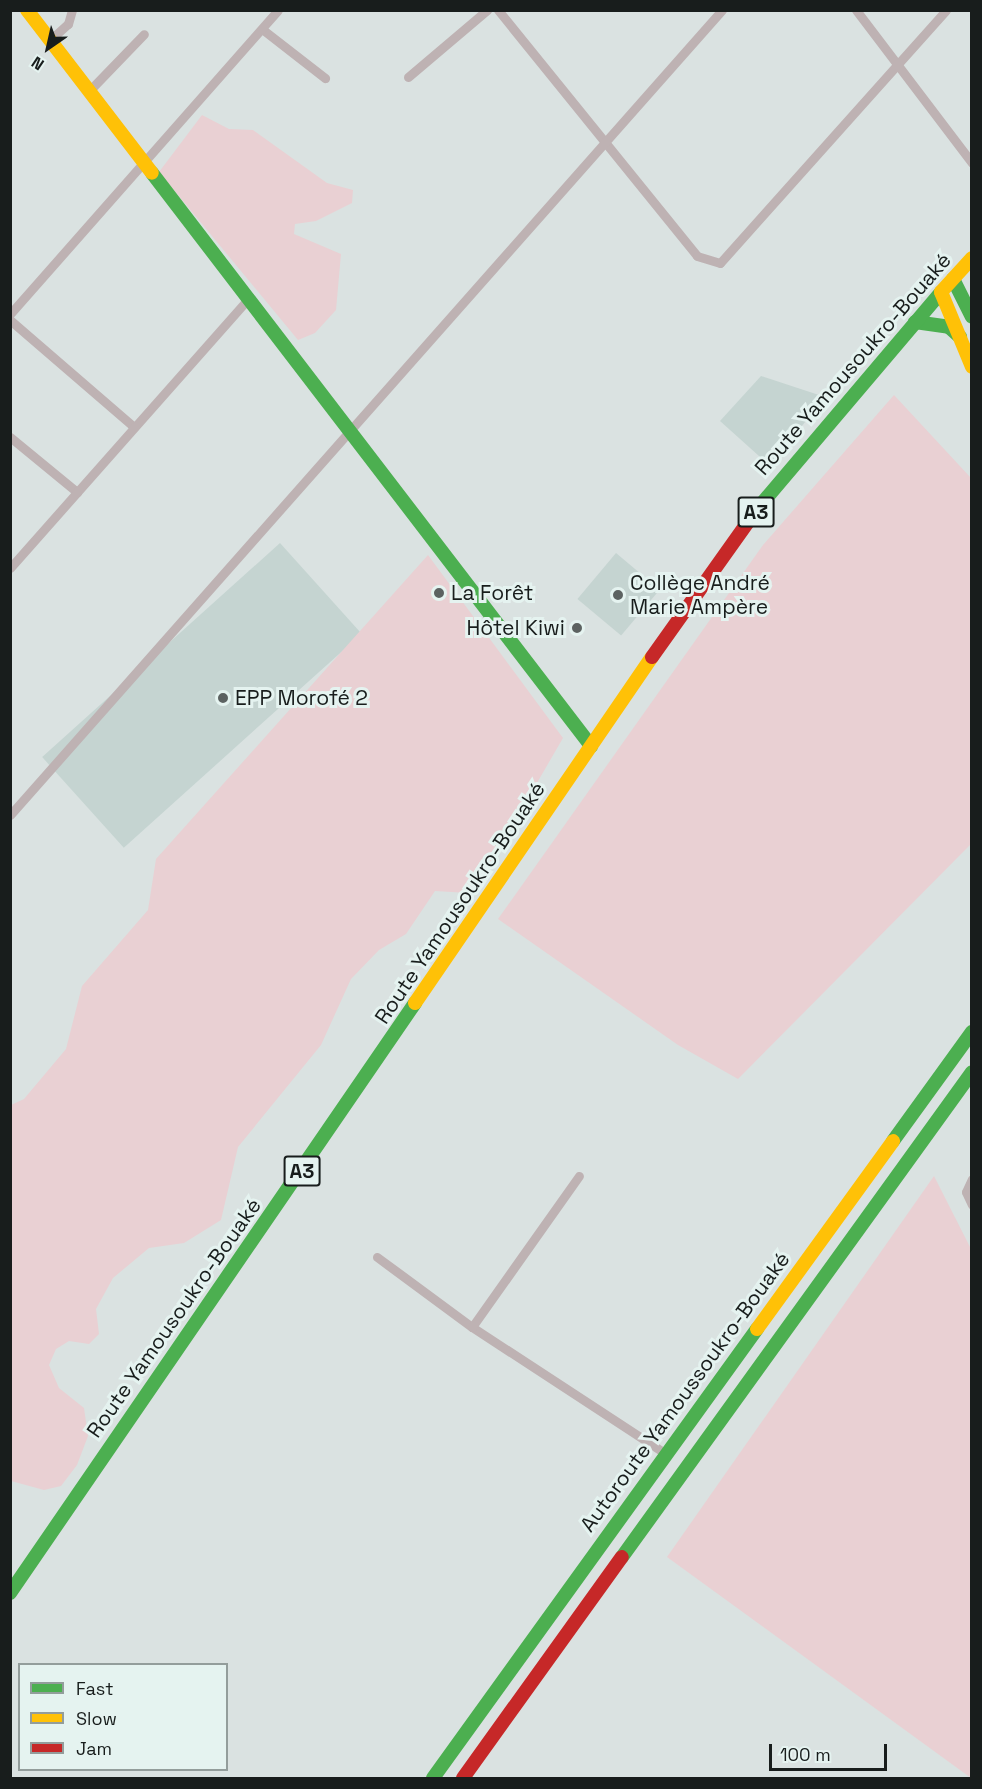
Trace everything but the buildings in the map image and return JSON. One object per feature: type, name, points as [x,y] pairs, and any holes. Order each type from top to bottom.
[{"type":"main road","points":[[27,10],[250,297],[591,746]]},
{"type":"main road","name":"Route Yamousoukro-Bouaké","points":[[10,1593],[591,746],[775,486],[972,258]]},
{"type":"main road","points":[[953,279],[972,317]]},
{"type":"main road","points":[[941,292],[972,367]]},
{"type":"main road","points":[[915,322],[949,327],[961,338]]},
{"type":"main road","name":"Autoroute Yamoussoukro-Bouaké","points":[[433,1779],[972,1032]]},
{"type":"main road","points":[[463,1779],[972,1072]]},
{"type":"street","points":[[50,40],[68,24],[72,10]]},
{"type":"street","points":[[10,314],[278,10]]},
{"type":"street","points":[[408,77],[488,10]]},
{"type":"street","points":[[498,10],[605,136],[697,256],[720,263],[946,10]]},
{"type":"street","points":[[10,815],[351,430],[605,136],[722,10]]},
{"type":"street","points":[[856,10],[972,163]]},
{"type":"street","points":[[262,29],[325,78]]},
{"type":"street","points":[[89,91],[144,34]]},
{"type":"street","points":[[10,568],[250,297]]},
{"type":"street","points":[[10,320],[134,427]]},
{"type":"street","points":[[10,436],[77,492]]},
{"type":"street","points":[[472,1327],[579,1176]]},
{"type":"street","points":[[972,1179],[966,1192],[972,1205]]},
{"type":"street","points":[[377,1257],[472,1327],[666,1454]]},
{"type":"shaded area","points":[[202,115],[229,129],[253,130],[327,183],[353,190],[352,203],[316,221],[295,224],[294,234],[341,254],[336,310],[315,333],[298,340],[159,172]]},
{"type":"shaded area","points":[[761,376],[825,397],[770,466],[720,421]]},
{"type":"shaded area","points":[[894,395],[971,478],[971,844],[738,1079],[678,1045],[498,919],[763,545]]},
{"type":"shaded area","name":"EPP Morofé 2","points":[[280,543],[362,634],[124,848],[42,757]]},
{"type":"shaded area","name":"Collège André Marie Ampère","points":[[616,553],[660,590],[621,636],[577,599]]},
{"type":"shaded area","points":[[428,555],[563,738],[483,876],[468,893],[435,891],[406,934],[379,950],[351,979],[321,1045],[238,1147],[221,1220],[184,1243],[149,1248],[113,1278],[96,1309],[99,1334],[89,1344],[69,1341],[56,1349],[49,1365],[59,1388],[84,1408],[88,1436],[77,1465],[61,1486],[44,1490],[11,1481],[11,1105],[24,1099],[66,1049],[82,986],[148,910],[156,859]]},
{"type":"shaded area","points":[[934,1176],[971,1249],[971,1778],[667,1557]]},
{"type":"traffic: fast","points":[[152,173],[591,746]]},
{"type":"traffic: fast","points":[[953,279],[972,317]]},
{"type":"traffic: fast","points":[[758,508],[941,292]]},
{"type":"traffic: fast","points":[[915,322],[949,327],[960,337]]},
{"type":"traffic: fast","points":[[10,1593],[415,1003]]},
{"type":"traffic: fast","points":[[893,1141],[972,1032]]},
{"type":"traffic: fast","points":[[622,1557],[972,1072]]},
{"type":"traffic: fast","points":[[433,1778],[757,1329]]},
{"type":"traffic: slow","points":[[27,10],[152,173]]},
{"type":"traffic: slow","points":[[972,258],[941,292],[972,367]]},
{"type":"traffic: slow","points":[[415,1003],[652,657]]},
{"type":"traffic: slow","points":[[757,1329],[893,1141]]},
{"type":"traffic: jam","points":[[652,657],[758,508]]},
{"type":"traffic: jam","points":[[463,1778],[622,1557]]},
{"type":"place","name":"La Forêt","points":[[439,593]]},
{"type":"place","name":"Collège André Marie Ampère","points":[[618,595]]},
{"type":"place","name":"Hôtel Kiwi","points":[[577,628]]},
{"type":"place","name":"EPP Morofé 2","points":[[223,698]]}]
